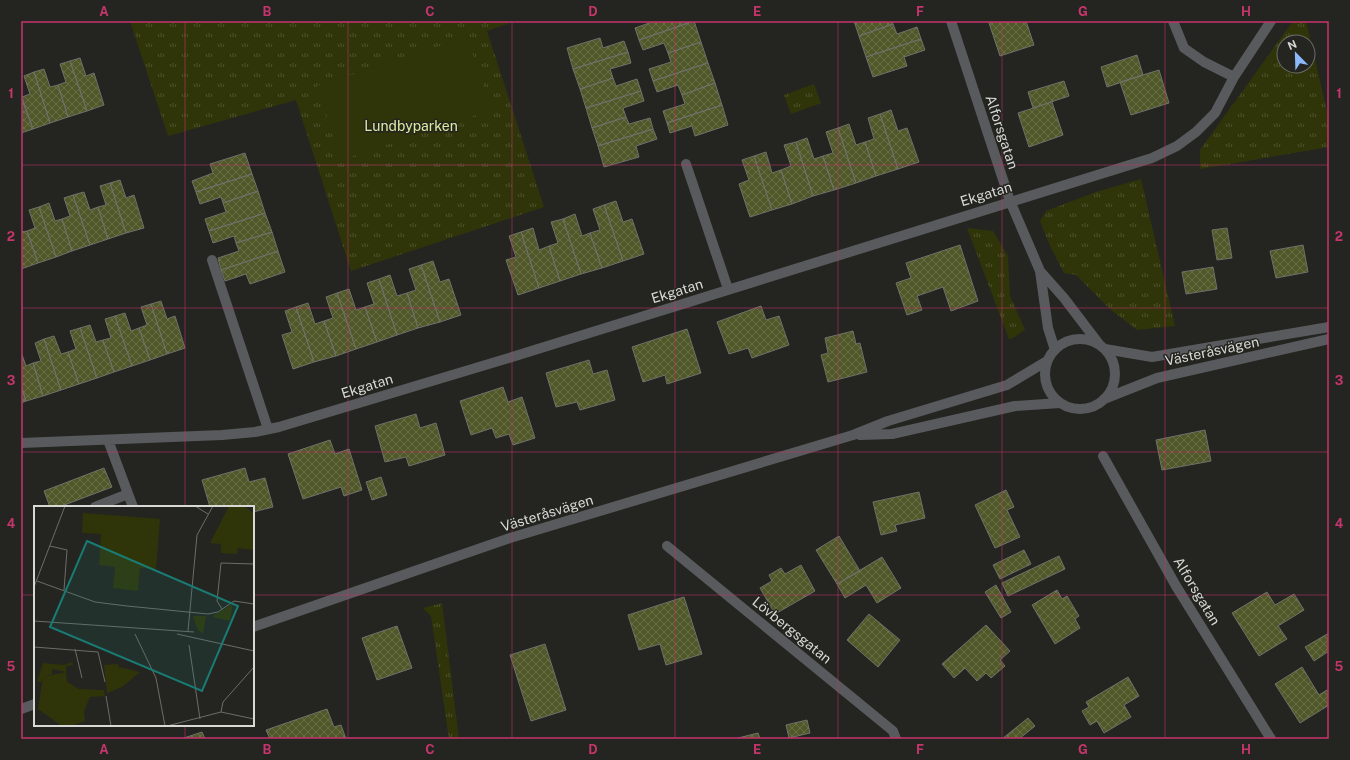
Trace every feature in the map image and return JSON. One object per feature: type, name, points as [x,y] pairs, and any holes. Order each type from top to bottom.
[{"type":"street","name":"Alforsgatan","points":[[951,21],[1010,201],[1040,271],[1048,328],[1055,350]]},
{"type":"street","points":[[1173,21],[1184,48],[1204,62],[1234,78]]},
{"type":"street","name":"Ekgatan","points":[[21,443],[222,435],[268,430],[504,359],[1152,158],[1177,146],[1196,132],[1215,113],[1234,78],[1272,21]]},
{"type":"street","points":[[686,164],[728,289]]},
{"type":"street","points":[[212,260],[268,430]]},
{"type":"street","name":"Alforsgatan","points":[[1040,271],[1064,298],[1102,347]]},
{"type":"street","name":"Västeråsvägen","points":[[1102,347],[1152,357],[1329,327]]},
{"type":"street","points":[[1080,339],[1087,340],[1102,347],[1112,361],[1115,376],[1112,388],[1104,399],[1086,409],[1066,406],[1060,403],[1048,390],[1045,374],[1048,361],[1055,350],[1066,342],[1080,339]]},
{"type":"street","name":"Västeråsvägen","points":[[1104,399],[1157,378],[1329,339]]},
{"type":"street","name":"Västeråsvägen","points":[[254,627],[510,538],[853,435],[888,421],[1007,385],[1048,361]]},
{"type":"street","name":"Västeråsvägen","points":[[853,435],[892,434],[1015,406],[1060,403]]},
{"type":"street","points":[[108,440],[133,506]]},
{"type":"street","name":"Alforsgatan","points":[[1103,456],[1176,586],[1271,739]]},
{"type":"street","points":[[98,506],[128,494]]},
{"type":"street","name":"Lövbergsgatan","points":[[667,546],[894,730],[896,739]]},
{"type":"street","points":[[21,709],[34,704]]},
{"type":"green space","name":"Lundbyparken","points":[[130,21],[515,21],[487,31],[544,207],[351,271],[296,100],[168,136]]},
{"type":"green space","points":[[1293,21],[1306,21],[1309,34],[1284,34]]},
{"type":"green space","points":[[467,37],[491,110],[341,160],[317,86]]},
{"type":"green space","points":[[1276,45],[1276,74],[1316,74],[1316,64],[1329,120],[1329,147],[1200,169],[1200,150]]},
{"type":"green space","points":[[814,84],[821,103],[791,114],[784,95]]},
{"type":"green space","points":[[1141,179],[1175,326],[1137,330],[1110,309],[1076,275],[1064,273],[1051,248],[1040,221],[1046,211],[1096,192]]},
{"type":"green space","points":[[967,228],[993,231],[1008,256],[1010,296],[1025,330],[1011,339],[1009,339]]},
{"type":"green space","points":[[442,603],[459,739],[449,739],[431,616],[423,608]]},
{"type":"building","points":[[655,21],[694,21],[639,40],[635,28]]},
{"type":"building","points":[[694,21],[701,42],[668,53],[664,43],[643,50],[639,40]]},
{"type":"building","points":[[854,21],[892,21],[893,24],[859,36]]},
{"type":"building","points":[[994,21],[1026,21],[1034,45],[1000,56],[989,23]]},
{"type":"building","points":[[893,24],[897,34],[917,27],[921,39],[866,57],[859,36]]},
{"type":"building","points":[[600,38],[603,48],[624,41],[628,52],[573,69],[567,48]]},
{"type":"building","points":[[921,39],[925,50],[904,57],[907,66],[873,77],[866,57]]},
{"type":"building","points":[[701,42],[708,63],[653,81],[649,69],[671,62],[668,53]]},
{"type":"building","points":[[628,52],[631,63],[610,69],[613,78],[580,89],[573,69]]},
{"type":"building","points":[[1137,55],[1143,75],[1107,87],[1101,67]]},
{"type":"building","points":[[80,58],[86,76],[94,73],[104,105],[87,111],[70,61]]},
{"type":"building","points":[[70,61],[87,111],[68,117],[58,85],[66,82],[60,64]]},
{"type":"building","points":[[708,63],[715,83],[682,95],[678,85],[657,92],[653,81]]},
{"type":"building","points":[[44,69],[50,87],[58,85],[68,117],[50,123],[34,72]]},
{"type":"building","points":[[1159,70],[1169,103],[1131,115],[1120,82]]},
{"type":"building","points":[[34,72],[50,123],[33,129],[22,97],[30,94],[24,76]]},
{"type":"building","points":[[613,78],[616,86],[637,79],[641,91],[586,108],[580,89]]},
{"type":"building","points":[[1064,81],[1069,96],[1033,108],[1028,92]]},
{"type":"building","points":[[715,83],[722,105],[667,123],[663,111],[685,104],[682,95]]},
{"type":"building","points":[[641,91],[644,101],[623,108],[626,117],[592,128],[586,108]]},
{"type":"building","points":[[21,97],[33,129],[21,133]]},
{"type":"building","points":[[1052,102],[1063,135],[1029,147],[1018,113]]},
{"type":"building","points":[[722,105],[728,125],[695,136],[692,126],[670,133],[667,123]]},
{"type":"building","points":[[891,110],[898,131],[907,128],[919,162],[898,169],[880,114]]},
{"type":"building","points":[[880,114],[898,169],[876,176],[865,142],[874,139],[868,118]]},
{"type":"building","points":[[626,117],[629,124],[650,118],[653,129],[598,146],[592,128]]},
{"type":"building","points":[[849,124],[856,145],[865,142],[876,176],[856,183],[838,128]]},
{"type":"building","points":[[838,128],[856,183],[834,190],[823,156],[833,153],[826,132]]},
{"type":"building","points":[[653,129],[657,139],[636,146],[639,157],[604,167],[598,146]]},
{"type":"building","points":[[807,138],[814,159],[823,156],[834,190],[813,196],[796,142]]},
{"type":"building","points":[[796,142],[813,196],[792,204],[781,170],[791,166],[784,145]]},
{"type":"building","points":[[766,152],[772,173],[781,170],[792,204],[772,210],[754,156]]},
{"type":"building","points":[[245,153],[252,174],[196,192],[192,181],[213,173],[210,164]]},
{"type":"building","points":[[754,156],[772,210],[750,217],[739,184],[749,180],[742,160]]},
{"type":"building","points":[[252,174],[258,191],[223,203],[221,197],[200,204],[196,192]]},
{"type":"building","points":[[120,180],[126,198],[134,195],[144,228],[126,233],[110,183]]},
{"type":"building","points":[[110,183],[126,233],[108,239],[98,207],[106,205],[100,186]]},
{"type":"building","points":[[258,191],[265,213],[209,231],[205,219],[226,212],[223,203]]},
{"type":"building","points":[[84,192],[90,210],[98,207],[108,239],[90,245],[73,195]]},
{"type":"building","points":[[73,195],[90,245],[72,251],[62,219],[70,216],[64,198]]},
{"type":"building","points":[[616,201],[623,222],[632,219],[644,254],[623,261],[604,205]]},
{"type":"building","points":[[49,203],[55,221],[62,219],[72,251],[56,257],[39,207]]},
{"type":"building","points":[[604,205],[623,261],[602,268],[590,233],[600,230],[593,209]]},
{"type":"building","points":[[39,207],[56,257],[38,263],[27,231],[35,228],[29,210]]},
{"type":"building","points":[[265,213],[272,232],[236,243],[234,236],[213,243],[209,231]]},
{"type":"building","points":[[575,214],[582,236],[590,233],[602,268],[581,274],[563,219]]},
{"type":"building","points":[[563,219],[581,274],[560,281],[549,246],[558,243],[551,222]]},
{"type":"building","points":[[533,228],[539,250],[549,246],[560,281],[539,288],[521,232]]},
{"type":"building","points":[[1227,228],[1232,258],[1217,260],[1212,230]]},
{"type":"building","points":[[27,231],[38,263],[21,269],[21,232]]},
{"type":"building","points":[[272,232],[278,251],[221,270],[218,258],[239,251],[236,243]]},
{"type":"building","points":[[521,232],[539,288],[518,295],[506,260],[516,257],[509,236]]},
{"type":"building","points":[[960,245],[978,301],[951,311],[943,287],[917,296],[922,310],[907,315],[896,283],[911,278],[906,263]]},
{"type":"building","points":[[1303,245],[1308,272],[1276,278],[1270,251]]},
{"type":"building","points":[[278,251],[285,272],[250,284],[246,274],[225,281],[221,270]]},
{"type":"building","points":[[433,261],[440,282],[449,279],[461,315],[440,322],[421,265]]},
{"type":"building","points":[[421,265],[440,322],[418,328],[407,293],[416,290],[409,269]]},
{"type":"building","points":[[1213,267],[1217,289],[1186,294],[1182,272]]},
{"type":"building","points":[[390,275],[397,296],[407,293],[418,328],[397,335],[379,279]]},
{"type":"building","points":[[379,279],[397,335],[377,342],[365,307],[374,304],[367,283]]},
{"type":"building","points":[[349,289],[356,310],[365,307],[377,342],[356,349],[337,293]]},
{"type":"building","points":[[337,293],[356,349],[336,356],[324,321],[333,318],[326,297]]},
{"type":"building","points":[[161,301],[167,319],[175,316],[185,348],[167,354],[151,304]]},
{"type":"building","points":[[308,303],[315,324],[324,321],[336,356],[314,362],[296,307]]},
{"type":"building","points":[[151,304],[167,354],[150,360],[139,328],[147,325],[141,307]]},
{"type":"building","points":[[761,306],[766,320],[779,316],[789,345],[752,358],[748,348],[729,354],[717,322]]},
{"type":"building","points":[[296,307],[314,362],[293,369],[282,335],[292,332],[285,311]]},
{"type":"building","points":[[125,313],[131,331],[139,328],[150,360],[132,366],[115,316]]},
{"type":"building","points":[[115,316],[132,366],[114,372],[103,340],[111,338],[105,319]]},
{"type":"building","points":[[90,325],[96,342],[103,340],[114,372],[97,378],[80,328]]},
{"type":"building","points":[[80,328],[97,378],[79,384],[68,352],[76,349],[70,331]]},
{"type":"building","points":[[687,329],[701,373],[667,384],[665,375],[643,382],[632,347]]},
{"type":"building","points":[[853,331],[856,344],[860,343],[867,372],[828,382],[821,355],[828,353],[825,338]]},
{"type":"building","points":[[54,336],[61,354],[68,352],[79,384],[61,390],[44,339]]},
{"type":"building","points":[[44,339],[61,390],[43,396],[33,363],[41,361],[35,343]]},
{"type":"building","points":[[21,352],[26,366],[33,363],[43,396],[26,401],[21,385]]},
{"type":"building","points":[[589,360],[593,374],[607,370],[615,400],[580,410],[577,402],[556,407],[546,373]]},
{"type":"building","points":[[21,385],[26,401],[21,403]]},
{"type":"building","points":[[503,387],[508,402],[522,397],[535,438],[513,445],[509,434],[496,438],[492,428],[471,435],[460,401]]},
{"type":"building","points":[[416,414],[420,428],[436,423],[445,455],[409,466],[406,457],[385,462],[375,426]]},
{"type":"building","points":[[1205,430],[1211,461],[1162,470],[1156,440]]},
{"type":"building","points":[[330,440],[335,454],[349,449],[362,490],[344,496],[341,487],[303,499],[288,454]]},
{"type":"building","points":[[104,468],[112,487],[62,506],[50,506],[44,491]]},
{"type":"building","points":[[245,468],[249,482],[265,478],[273,507],[254,512],[254,506],[210,506],[202,480]]},
{"type":"building","points":[[381,477],[387,495],[372,500],[366,482]]},
{"type":"building","points":[[1006,490],[1014,507],[1007,510],[1020,537],[995,548],[975,505]]},
{"type":"building","points":[[919,492],[925,518],[895,525],[897,531],[881,535],[873,502]]},
{"type":"building","points":[[839,536],[860,571],[837,584],[816,550]]},
{"type":"building","points":[[1024,550],[1031,564],[1000,579],[993,565]]},
{"type":"building","points":[[1059,556],[1065,569],[1008,596],[1002,583]]},
{"type":"building","points":[[882,557],[901,588],[877,603],[866,585],[845,598],[837,584]]},
{"type":"building","points":[[801,565],[815,591],[775,614],[760,588],[772,581],[769,575],[781,568],[785,574]]},
{"type":"building","points":[[996,585],[1011,612],[1001,618],[985,592]]},
{"type":"building","points":[[1057,590],[1062,599],[1067,596],[1079,616],[1075,619],[1080,628],[1055,644],[1032,605]]},
{"type":"building","points":[[1267,592],[1275,605],[1294,594],[1304,610],[1278,626],[1287,639],[1259,656],[1232,613]]},
{"type":"building","points":[[684,597],[702,654],[666,665],[660,644],[639,650],[628,615]]},
{"type":"building","points":[[869,614],[900,640],[878,667],[847,640]]},
{"type":"building","points":[[986,625],[1010,651],[1000,660],[1005,666],[991,678],[986,673],[977,681],[965,668],[954,678],[942,664]]},
{"type":"building","points":[[397,626],[412,668],[377,680],[362,638]]},
{"type":"building","points":[[1329,633],[1329,651],[1314,661],[1305,647]]},
{"type":"building","points":[[545,644],[566,710],[531,721],[510,655]]},
{"type":"building","points":[[1302,667],[1319,695],[1327,690],[1329,693],[1329,705],[1300,723],[1275,684]]},
{"type":"building","points":[[1128,677],[1139,696],[1124,705],[1131,717],[1104,733],[1097,721],[1090,725],[1082,711],[1089,707],[1086,702]]},
{"type":"building","points":[[327,709],[334,727],[341,725],[346,739],[270,739],[266,730]]},
{"type":"building","points":[[1028,718],[1035,726],[1019,739],[1002,739]]},
{"type":"building","points":[[807,720],[810,733],[789,738],[786,725]]},
{"type":"building","points":[[202,732],[205,739],[181,739]]},
{"type":"building","points":[[758,733],[760,739],[734,739]]}]
